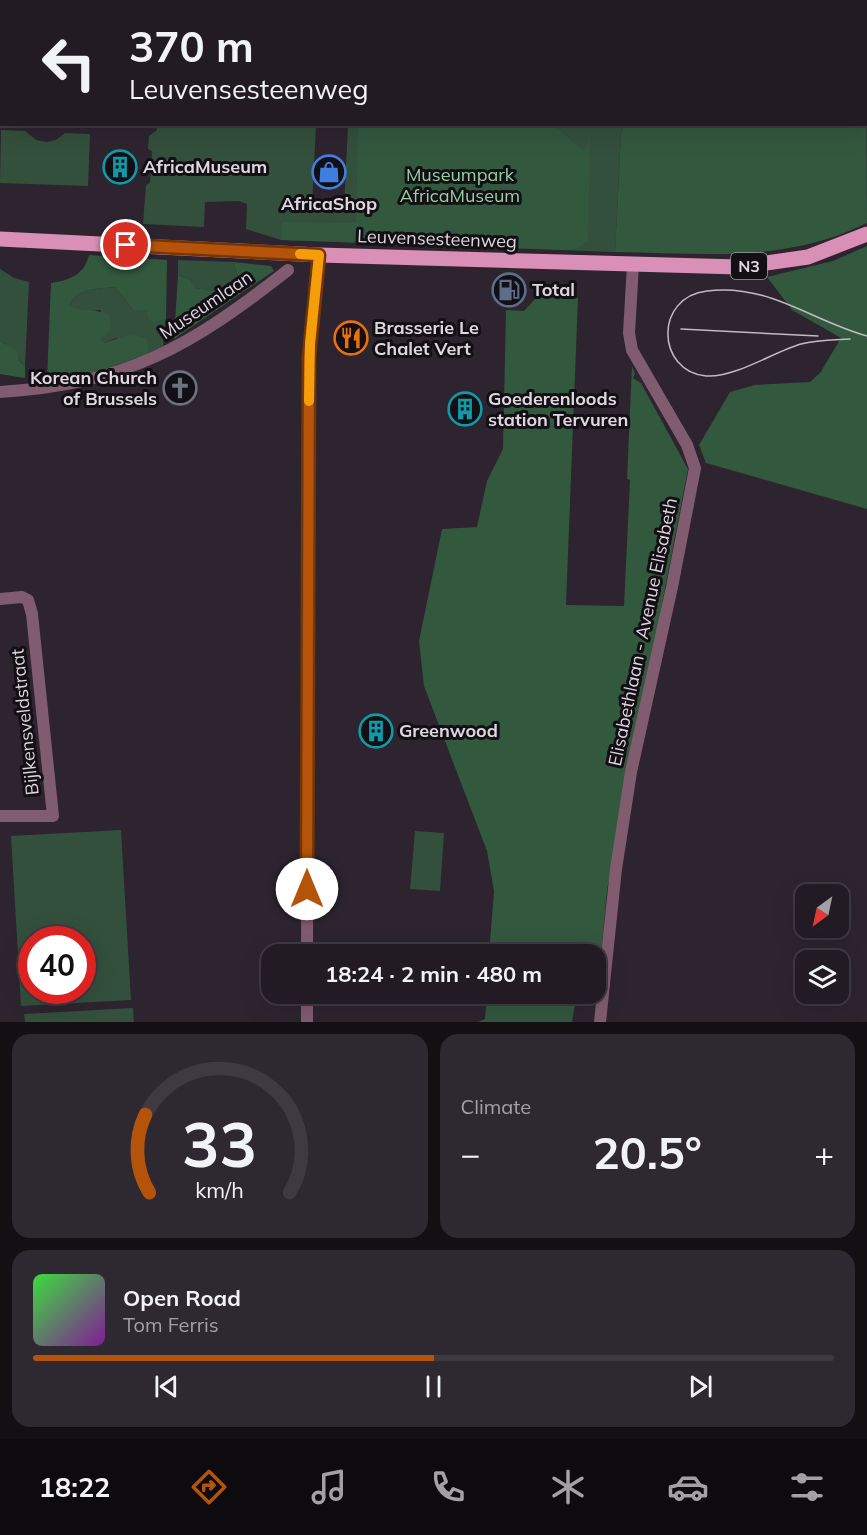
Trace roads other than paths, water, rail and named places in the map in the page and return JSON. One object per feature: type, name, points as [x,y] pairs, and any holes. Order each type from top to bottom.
[{"type":"main road","name":"Leuvensesteenweg","points":[[0,239],[319,255],[738,267],[774,264],[808,257],[867,234]]},
{"type":"street","points":[[307,944],[309,357],[319,255]]},
{"type":"street","name":"Elisabethlaan - Avenue Elisabeth","points":[[600,1022],[616,869],[631,772],[675,577],[695,468],[687,445],[632,350],[629,333],[633,265]]},
{"type":"street","name":"Museumlaan","points":[[0,392],[58,388],[137,366],[202,333],[288,270]]},
{"type":"street","name":"Bijlkensveldstraat","points":[[0,599],[22,597],[28,600],[32,614],[53,816],[0,816]]},
{"type":"street","points":[[306,1022],[307,1004]]},
{"type":"tram line","points":[[850,339],[801,344],[741,369],[717,376],[706,376],[690,371],[678,361],[670,348],[668,334],[670,319],[677,306],[690,296],[707,291],[729,290],[770,298],[867,336]]},
{"type":"tram line","points":[[681,329],[818,336]]},
{"type":"place","name":"AfricaMuseum","points":[[120,167]]},
{"type":"place","name":"AfricaShop","points":[[329,172]]},
{"type":"place","name":"Total","points":[[509,290]]},
{"type":"place","name":"Brasserie Le Chalet Vert","points":[[351,338]]},
{"type":"place","name":"Korean Church of Brussels","points":[[180,388]]},
{"type":"place","name":"Goederenloods station Tervuren","points":[[465,409]]},
{"type":"place","name":"Greenwood","points":[[376,731]]},
{"type":"park label","name":"Museumpark AfricaMuseum","points":[[460,186]]}]
